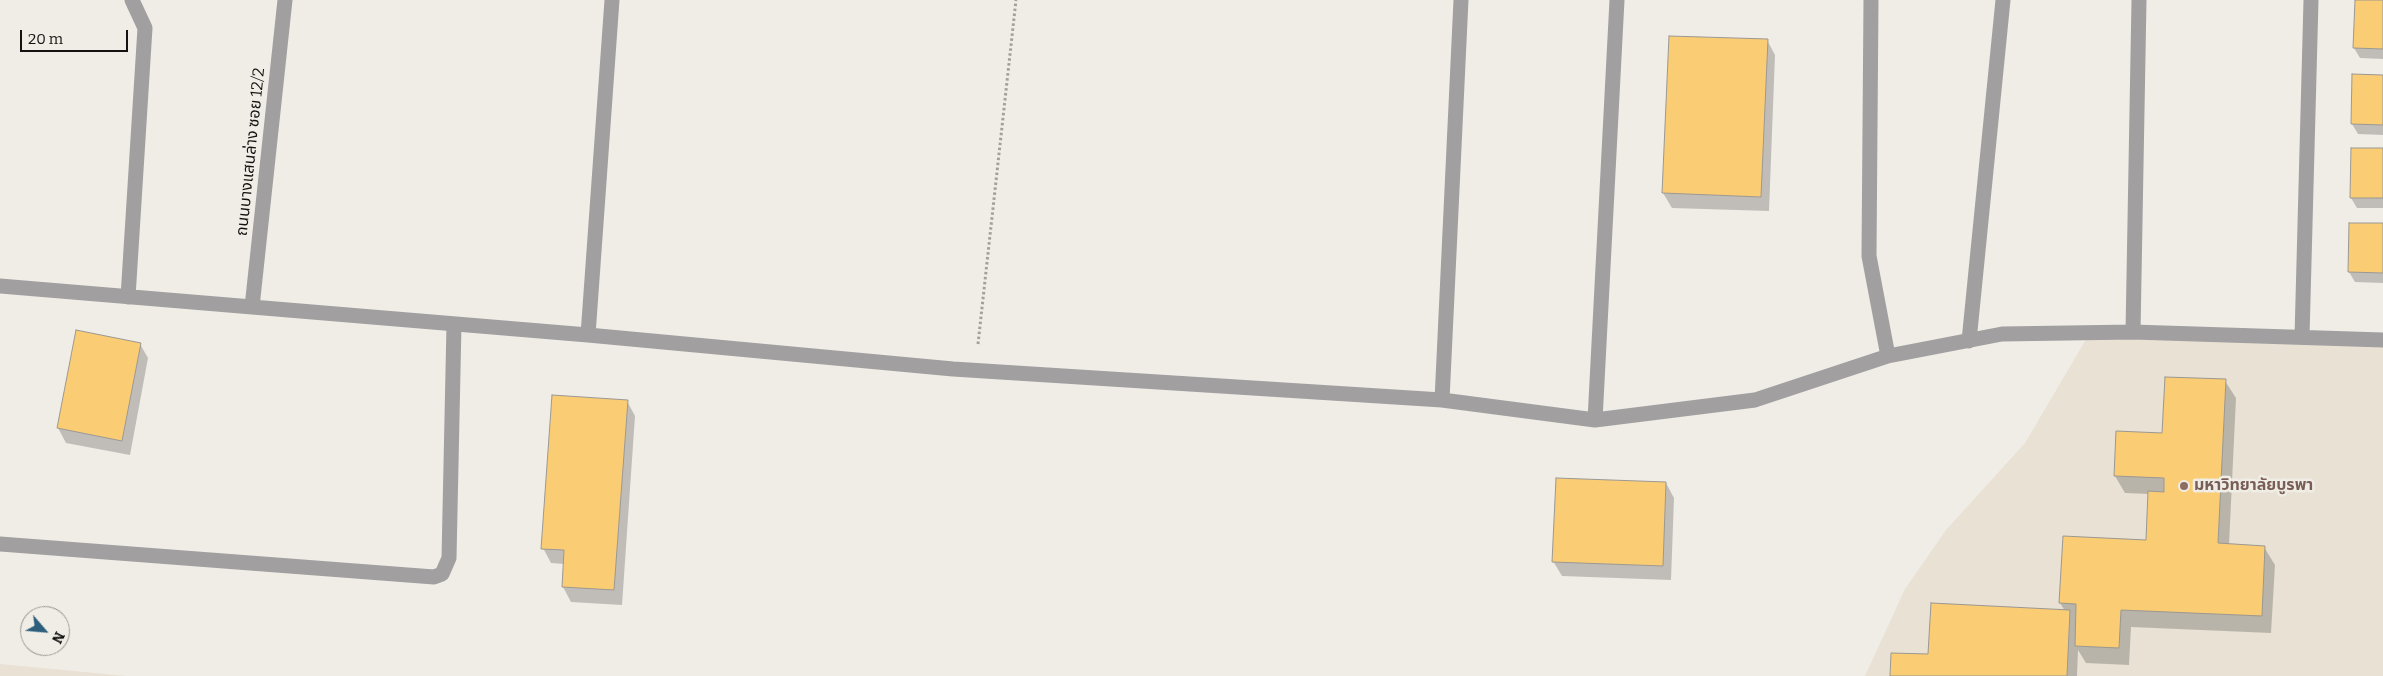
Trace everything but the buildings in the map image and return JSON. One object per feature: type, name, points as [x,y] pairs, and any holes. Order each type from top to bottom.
[{"type":"street","points":[[128,297],[144,28],[132,0]]},
{"type":"street","name":"ถนนบางแสนล่าง ซอย 12/2","points":[[252,307],[285,0]]},
{"type":"street","points":[[588,335],[612,0]]},
{"type":"street","points":[[1442,400],[1461,0]]},
{"type":"street","points":[[1595,420],[1617,0]]},
{"type":"street","points":[[1871,0],[1869,256],[1888,356]]},
{"type":"street","points":[[1969,341],[2003,0]]},
{"type":"street","points":[[2133,332],[2139,0]]},
{"type":"street","points":[[2302,337],[2310,0]]},
{"type":"street","points":[[0,286],[588,335],[975,370],[1442,400],[1595,420],[1755,400],[1888,356],[2002,334],[2133,332],[2383,340]]},
{"type":"street","points":[[0,544],[434,577],[442,574],[449,558],[454,324]]},
{"type":"path","points":[[975,370],[1016,0]]},
{"type":"shaded area","name":"มหาวิทยาลัยบูรพา","points":[[2091,331],[2383,340],[2383,676],[1865,676],[1905,589],[1946,530],[2025,443]]},
{"type":"shaded area","points":[[0,664],[126,676],[0,676]]},
{"type":"place","name":"มหาวิทยาลัยบูรพา","points":[[2184,486]]}]
